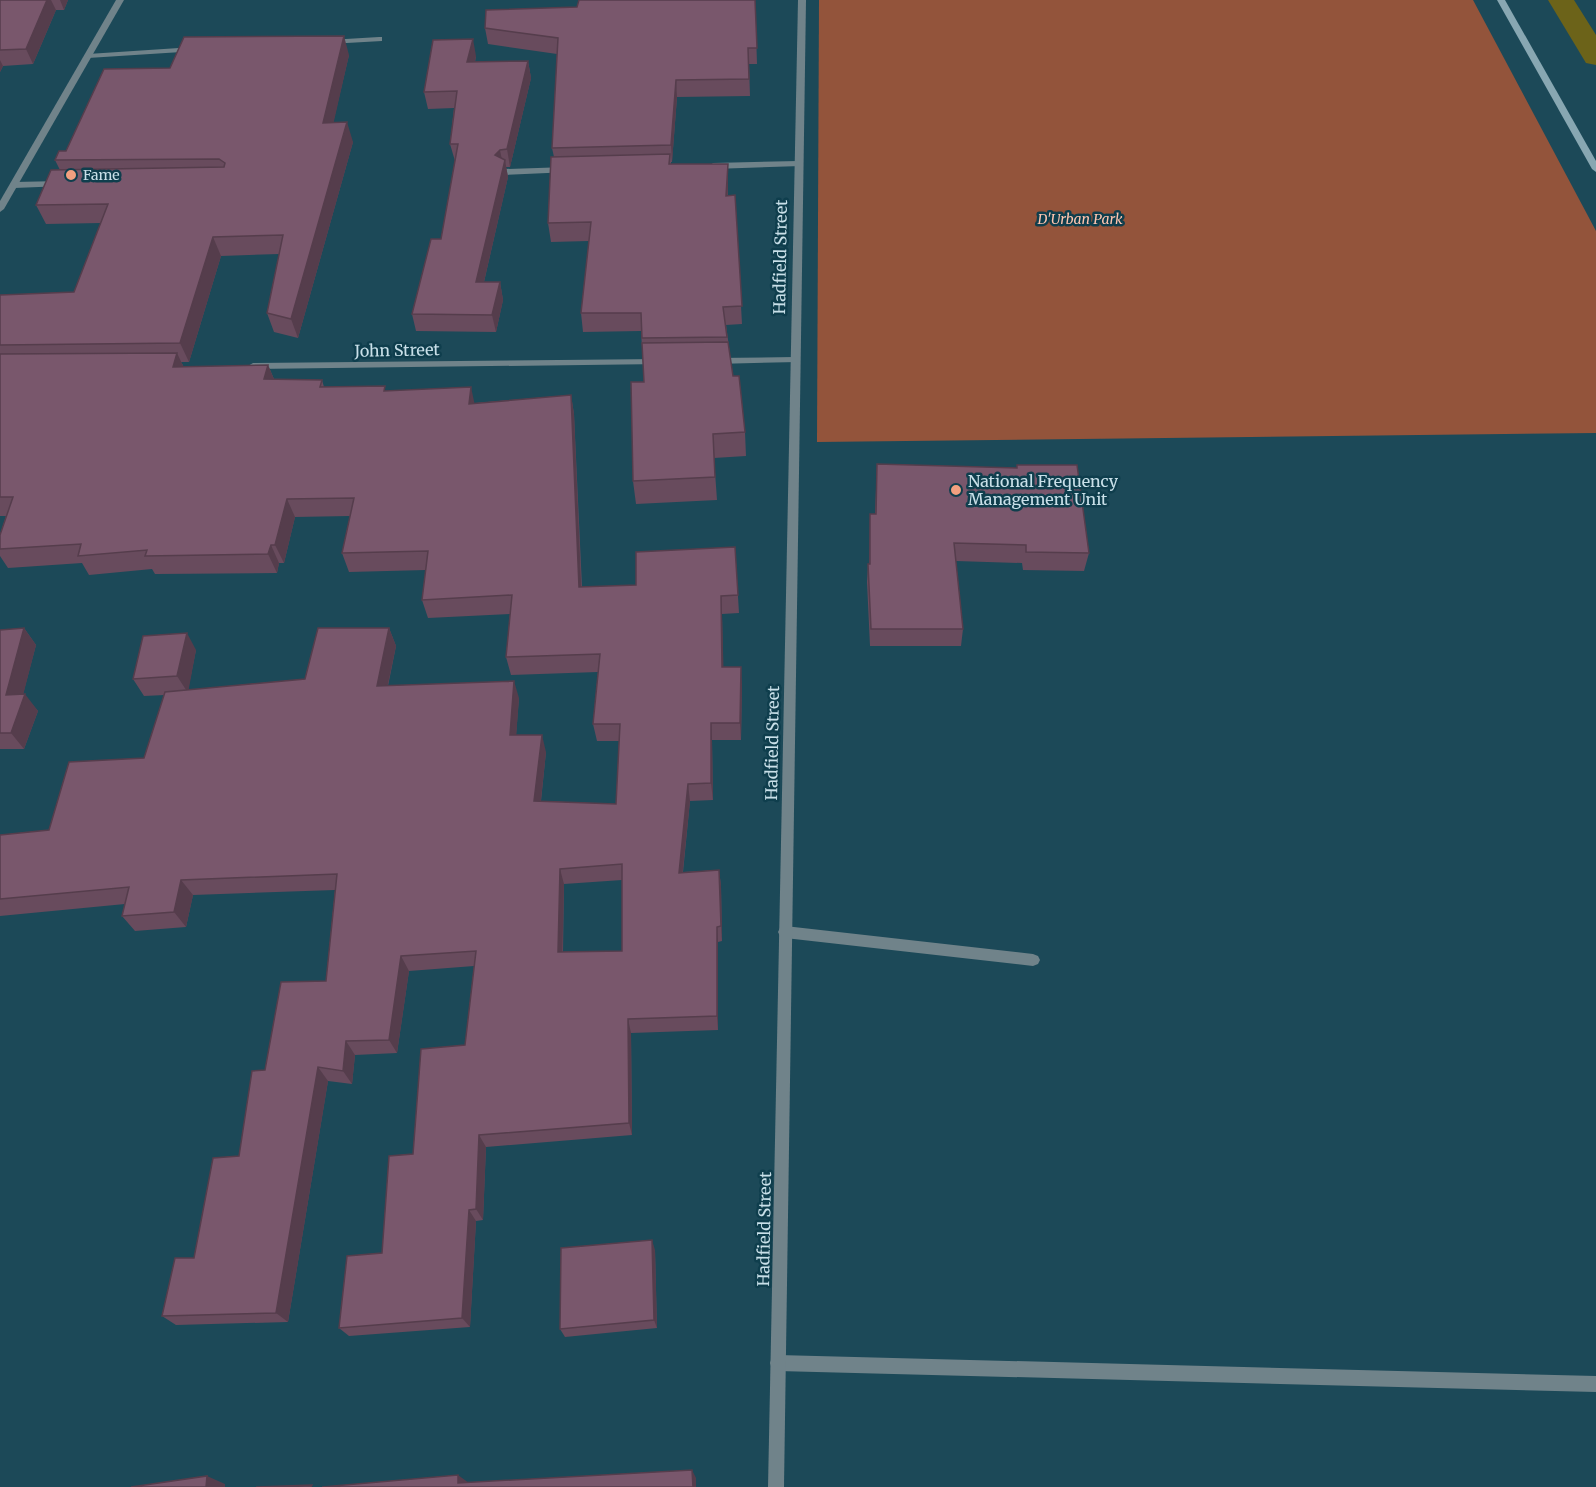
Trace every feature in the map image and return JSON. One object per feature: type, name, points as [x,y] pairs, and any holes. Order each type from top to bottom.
[{"type":"main road","points":[[1501,0],[1596,169]]},
{"type":"street","points":[[0,209],[120,0]]},
{"type":"street","name":"Hadfield Street","points":[[776,1487],[802,0]]},
{"type":"street","points":[[321,42],[379,39]]},
{"type":"street","points":[[88,56],[204,49]]},
{"type":"street","points":[[705,166],[798,164]]},
{"type":"street","points":[[505,172],[575,170]]},
{"type":"street","points":[[14,184],[73,184]]},
{"type":"street","points":[[700,361],[795,360]]},
{"type":"street","name":"John Street","points":[[237,366],[665,362]]},
{"type":"street","points":[[785,932],[1033,960]]},
{"type":"street","points":[[778,1363],[1596,1384]]},
{"type":"green space","name":"D'Urban Park","points":[[819,0],[1473,0],[1596,231],[1596,433],[817,442]]},
{"type":"building","points":[[0,0],[47,0],[26,49],[0,50]]},
{"type":"building","points":[[579,0],[755,0],[757,48],[748,48],[749,79],[676,80],[671,145],[552,148],[558,38],[485,28],[486,10],[577,7]]},
{"type":"building","points":[[344,36],[323,123],[347,122],[291,319],[267,313],[283,235],[213,237],[180,343],[0,345],[0,295],[74,292],[108,204],[36,205],[51,170],[224,167],[225,163],[219,159],[55,160],[59,151],[66,151],[104,69],[170,68],[184,37]]},
{"type":"building","points":[[473,39],[467,62],[528,61],[507,149],[500,150],[495,155],[505,160],[476,282],[500,282],[492,315],[412,314],[431,239],[441,239],[458,144],[450,144],[457,91],[424,92],[433,40]]},
{"type":"building","points":[[670,154],[669,164],[728,164],[726,196],[735,195],[742,306],[723,307],[727,337],[642,338],[641,313],[581,313],[591,222],[548,223],[551,157]]},
{"type":"building","points":[[728,342],[733,376],[739,376],[745,432],[713,434],[715,477],[633,481],[631,382],[644,382],[642,343]]},
{"type":"building","points":[[177,353],[173,367],[268,365],[264,379],[322,380],[320,387],[385,386],[384,391],[471,387],[469,404],[571,395],[579,587],[636,585],[636,552],[735,547],[738,595],[721,596],[722,667],[741,667],[740,723],[711,723],[711,783],[688,784],[679,873],[719,870],[721,926],[717,927],[717,1016],[628,1019],[629,1123],[479,1135],[476,1209],[469,1210],[462,1318],[339,1328],[347,1256],[382,1253],[389,1156],[413,1154],[421,1049],[465,1045],[476,951],[401,956],[389,1040],[346,1041],[343,1071],[318,1067],[276,1313],[162,1316],[175,1258],[194,1258],[213,1158],[239,1156],[252,1071],[265,1070],[281,982],[326,981],[337,874],[181,880],[174,912],[122,916],[129,887],[0,899],[0,835],[49,830],[69,762],[144,758],[165,692],[305,679],[318,628],[389,628],[377,686],[514,681],[510,735],[542,735],[534,801],[616,804],[620,724],[593,724],[600,654],[506,657],[512,595],[422,600],[428,551],[342,553],[354,498],[287,499],[275,545],[271,545],[268,554],[145,556],[147,550],[78,556],[81,544],[0,549],[0,535],[13,497],[0,497],[0,354]],"holes":[[[622,864],[622,951],[558,952],[560,869]]]},
{"type":"building","points":[[877,464],[1017,468],[1017,465],[1077,465],[1089,553],[1026,552],[1026,545],[954,543],[963,629],[871,629],[868,564],[870,564],[870,514],[876,514]]},
{"type":"building","points":[[24,628],[6,695],[25,694],[11,733],[0,733],[0,630]]},
{"type":"building","points":[[187,633],[177,676],[133,679],[143,636]]},
{"type":"building","points":[[652,1240],[654,1320],[560,1329],[561,1248]]},
{"type":"building","points":[[692,1470],[693,1487],[322,1487],[458,1475],[458,1483]]},
{"type":"building","points":[[207,1476],[206,1487],[131,1487]]},
{"type":"building","points":[[312,1485],[311,1487],[256,1487]]},
{"type":"waterway","points":[[1561,0],[1596,57]]},
{"type":"place","name":"Fame","points":[[71,175]]},
{"type":"place","name":"National Frequency Management Unit","points":[[956,490]]}]
